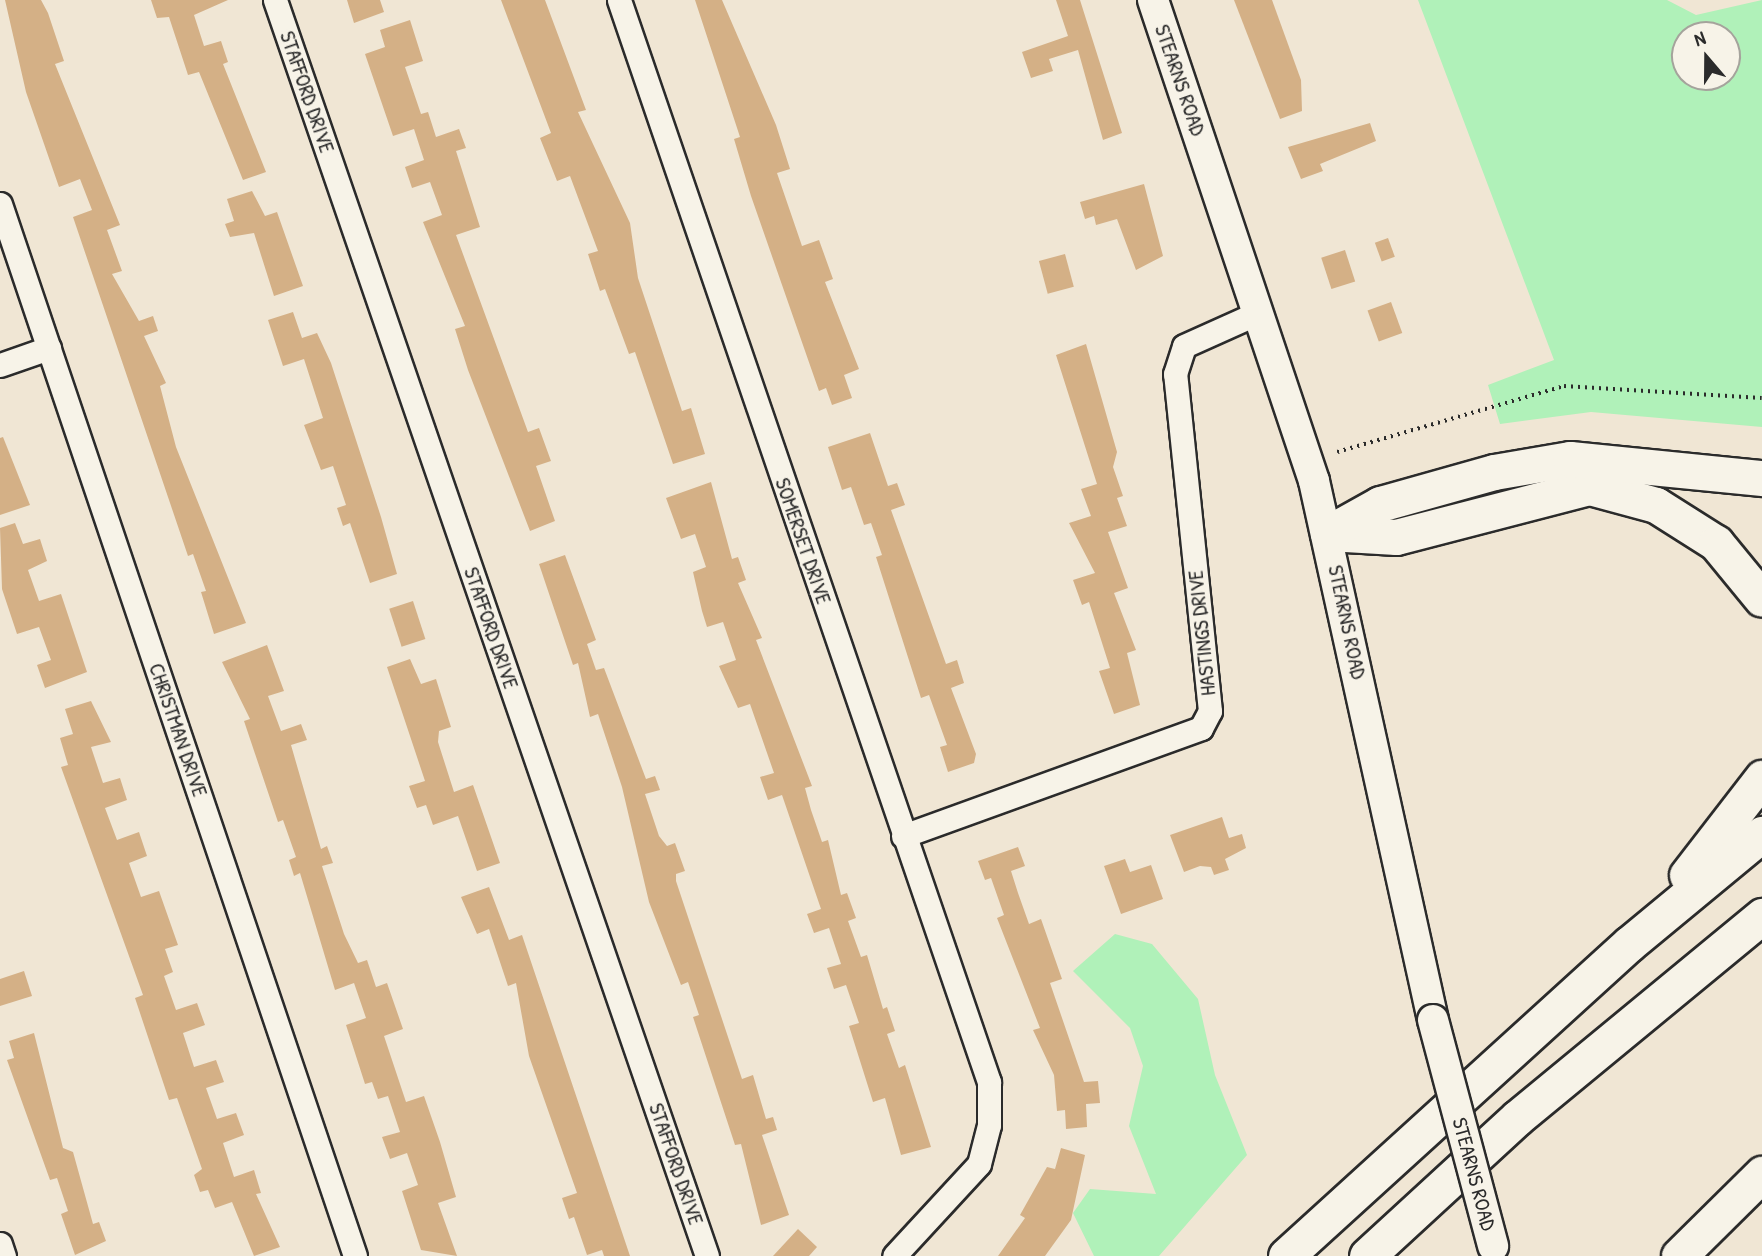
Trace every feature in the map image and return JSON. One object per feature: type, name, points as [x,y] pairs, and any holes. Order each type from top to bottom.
[{"type":"highway","points":[[1328,533],[1380,504],[1494,472],[1570,459],[1762,478]]},
{"type":"highway","points":[[1328,533],[1396,537],[1590,487],[1656,505],[1716,543],[1762,599]]},
{"type":"highway","points":[[1629,944],[1762,778]]},
{"type":"highway","points":[[1286,1256],[1629,944],[1762,834]]},
{"type":"highway","points":[[1367,1256],[1517,1118],[1762,916]]},
{"type":"highway","points":[[1679,1256],[1762,1174]]},
{"type":"main road","name":"STEARNS ROAD","points":[[1153,0],[1259,312],[1328,533],[1433,1020],[1494,1251]]},
{"type":"street","name":"STAFFORD DRIVE","points":[[275,0],[707,1256]]},
{"type":"street","name":"SOMERSET DRIVE","points":[[619,0],[989,1082],[989,1125],[979,1164],[894,1256]]},
{"type":"street","name":"CHRISTMAN DRIVE","points":[[0,204],[355,1256]]},
{"type":"street","name":"HASTINGS DRIVE","points":[[903,836],[1201,728],[1210,711],[1175,374],[1184,346],[1259,312]]},
{"type":"street","points":[[0,365],[49,348]]},
{"type":"street","points":[[0,1244],[4,1256]]},
{"type":"path","points":[[1337,452],[1564,386],[1762,398]]},
{"type":"green space","points":[[1418,0],[1667,0],[1696,15],[1762,0],[1762,427],[1591,412],[1500,424],[1488,385],[1554,360]]},
{"type":"green space","points":[[1115,934],[1152,944],[1198,999],[1215,1075],[1247,1155],[1159,1256],[1094,1256],[1073,1213],[1090,1189],[1156,1194],[1129,1126],[1143,1066],[1130,1028],[1073,971]]},
{"type":"building","points":[[5,0],[41,0],[48,13],[64,61],[55,64],[120,225],[107,230],[122,271],[112,274],[139,321],[153,316],[158,331],[144,336],[166,383],[160,386],[176,447],[246,623],[214,634],[201,592],[206,591],[193,554],[188,556],[73,217],[92,210],[80,179],[59,187],[26,92]]},
{"type":"building","points":[[151,0],[228,0],[194,15],[204,46],[221,41],[228,62],[223,64],[266,172],[243,180],[199,72],[188,75],[169,17],[157,18]]},
{"type":"building","points":[[347,0],[380,0],[384,12],[354,23]]},
{"type":"building","points":[[501,0],[545,0],[586,110],[578,112],[630,223],[638,278],[682,411],[691,408],[705,454],[673,464],[635,352],[629,354],[605,289],[600,291],[588,254],[598,251],[570,176],[557,181],[540,138],[551,133]]},
{"type":"building","points":[[695,0],[722,0],[776,125],[790,169],[777,173],[802,246],[819,240],[833,279],[825,282],[859,369],[844,375],[852,398],[832,405],[826,388],[819,391],[751,196],[734,139],[740,137]]},
{"type":"building","points":[[1056,0],[1080,0],[1122,133],[1103,140],[1078,50],[1049,59],[1053,71],[1031,78],[1022,52],[1068,36]]},
{"type":"building","points":[[1234,0],[1272,0],[1301,80],[1302,111],[1280,119]]},
{"type":"building","points":[[410,20],[423,61],[405,67],[421,114],[428,112],[436,137],[459,129],[466,148],[456,151],[480,227],[456,235],[528,432],[539,428],[551,461],[536,466],[555,521],[530,531],[468,370],[455,329],[465,326],[423,222],[442,215],[430,182],[412,188],[405,167],[424,160],[414,129],[393,136],[365,54],[385,47],[380,30]]},
{"type":"building","points":[[1370,123],[1376,141],[1320,164],[1323,171],[1301,179],[1288,147]]},
{"type":"building","points":[[1144,184],[1163,256],[1136,270],[1117,219],[1096,225],[1094,216],[1085,219],[1080,202]]},
{"type":"building","points":[[252,191],[265,216],[277,212],[303,286],[274,296],[254,233],[230,237],[225,224],[234,221],[227,199]]},
{"type":"building","points":[[1388,238],[1395,257],[1382,262],[1375,243]]},
{"type":"building","points":[[1345,250],[1355,281],[1331,289],[1321,258]]},
{"type":"building","points":[[1065,254],[1074,287],[1048,294],[1039,261]]},
{"type":"building","points":[[1391,302],[1402,333],[1379,342],[1368,311]]},
{"type":"building","points":[[293,312],[302,338],[317,333],[331,363],[397,574],[370,583],[350,523],[343,526],[337,508],[346,505],[333,466],[321,470],[304,425],[323,418],[304,359],[283,366],[268,320]]},
{"type":"building","points":[[1086,344],[1117,452],[1113,467],[1123,496],[1117,498],[1127,526],[1108,532],[1128,588],[1114,593],[1136,650],[1127,653],[1140,705],[1114,714],[1099,671],[1110,668],[1089,602],[1082,605],[1073,580],[1095,573],[1069,523],[1091,516],[1081,489],[1097,484],[1056,355]]},
{"type":"building","points":[[870,433],[888,486],[897,483],[905,505],[891,510],[946,664],[957,660],[964,683],[951,688],[976,754],[974,763],[948,772],[940,747],[947,745],[929,695],[921,698],[876,557],[882,555],[871,523],[864,525],[851,487],[842,490],[828,447]]},
{"type":"building","points":[[3,437],[30,505],[0,515],[0,438]]},
{"type":"building","points":[[711,482],[732,559],[738,557],[746,580],[738,583],[762,638],[756,640],[812,786],[805,788],[811,810],[822,842],[828,840],[841,895],[847,893],[856,918],[848,921],[861,957],[867,955],[883,1009],[887,1007],[895,1031],[887,1034],[899,1068],[905,1065],[931,1147],[901,1155],[885,1098],[873,1102],[849,1026],[859,1023],[846,985],[834,989],[827,968],[841,964],[829,928],[814,933],[807,914],[821,909],[782,795],[768,800],[760,777],[774,773],[750,704],[738,708],[719,666],[736,660],[723,622],[707,627],[693,572],[706,567],[695,534],[681,539],[666,498]]},
{"type":"building","points":[[15,523],[23,544],[40,539],[47,561],[28,570],[39,601],[61,594],[87,672],[45,688],[37,665],[51,660],[39,627],[17,634],[2,589],[0,528]]},
{"type":"building","points":[[565,555],[596,640],[587,644],[596,670],[604,668],[646,779],[655,776],[660,790],[645,794],[659,836],[667,846],[675,843],[685,871],[676,874],[676,881],[742,1079],[753,1075],[766,1119],[773,1117],[777,1130],[762,1135],[789,1215],[761,1225],[741,1144],[735,1145],[693,1017],[699,1015],[688,982],[681,985],[649,902],[622,787],[598,714],[590,717],[578,663],[573,665],[539,564]]},
{"type":"building","points":[[413,601],[425,639],[402,647],[389,609]]},
{"type":"building","points":[[267,645],[284,691],[268,696],[281,731],[301,724],[307,740],[291,745],[321,849],[327,846],[333,863],[322,866],[344,934],[358,963],[367,960],[376,987],[387,983],[403,1029],[384,1036],[406,1102],[424,1096],[440,1142],[456,1197],[438,1203],[457,1256],[421,1250],[402,1191],[418,1185],[407,1153],[390,1159],[382,1137],[400,1132],[388,1096],[378,1099],[372,1082],[365,1084],[346,1025],[366,1018],[354,983],[335,990],[300,873],[294,876],[289,860],[296,857],[283,820],[278,822],[244,721],[250,719],[222,662]]},
{"type":"building","points":[[410,659],[421,684],[436,679],[451,727],[439,731],[438,742],[454,792],[473,785],[500,863],[477,871],[458,816],[433,825],[426,805],[417,808],[409,786],[425,781],[387,667]]},
{"type":"building","points":[[91,701],[111,742],[91,747],[103,783],[120,778],[127,800],[105,808],[117,840],[139,832],[147,856],[129,863],[141,897],[159,891],[178,945],[165,949],[173,972],[164,976],[176,1010],[197,1003],[205,1025],[183,1033],[194,1067],[216,1060],[224,1082],[206,1088],[217,1119],[236,1113],[244,1135],[223,1143],[234,1177],[254,1170],[261,1193],[256,1194],[280,1247],[254,1256],[232,1202],[215,1208],[208,1190],[200,1192],[194,1175],[202,1169],[177,1098],[169,1100],[135,998],[143,995],[61,767],[68,765],[60,738],[73,734],[65,709]]},
{"type":"building","points":[[1222,817],[1229,838],[1242,834],[1246,848],[1225,859],[1229,870],[1214,875],[1211,867],[1200,866],[1184,872],[1170,835]]},
{"type":"building","points":[[1018,847],[1025,866],[1011,871],[1018,893],[1029,924],[1041,919],[1062,979],[1050,983],[1084,1082],[1098,1081],[1100,1103],[1086,1104],[1087,1127],[1066,1129],[1065,1110],[1057,1111],[1054,1075],[1033,1030],[1040,1028],[997,918],[1004,915],[991,878],[985,880],[978,861]]},
{"type":"building","points":[[1125,859],[1130,872],[1151,865],[1163,899],[1121,914],[1104,866]]},
{"type":"building","points":[[489,887],[509,940],[522,935],[630,1256],[604,1256],[602,1250],[587,1255],[574,1217],[569,1219],[562,1198],[577,1193],[529,1056],[516,983],[508,986],[489,929],[477,934],[461,897]]},
{"type":"building","points":[[24,971],[32,996],[0,1006],[0,979]]},
{"type":"building","points":[[34,1033],[63,1148],[73,1152],[93,1224],[99,1222],[106,1241],[75,1255],[61,1214],[68,1211],[57,1178],[50,1180],[7,1060],[14,1058],[9,1041]]},
{"type":"building","points":[[1061,1148],[1085,1155],[1071,1220],[1045,1256],[998,1256],[1025,1218],[1020,1215],[1047,1167],[1055,1169]]},
{"type":"building","points":[[798,1229],[817,1247],[809,1256],[773,1256]]}]
